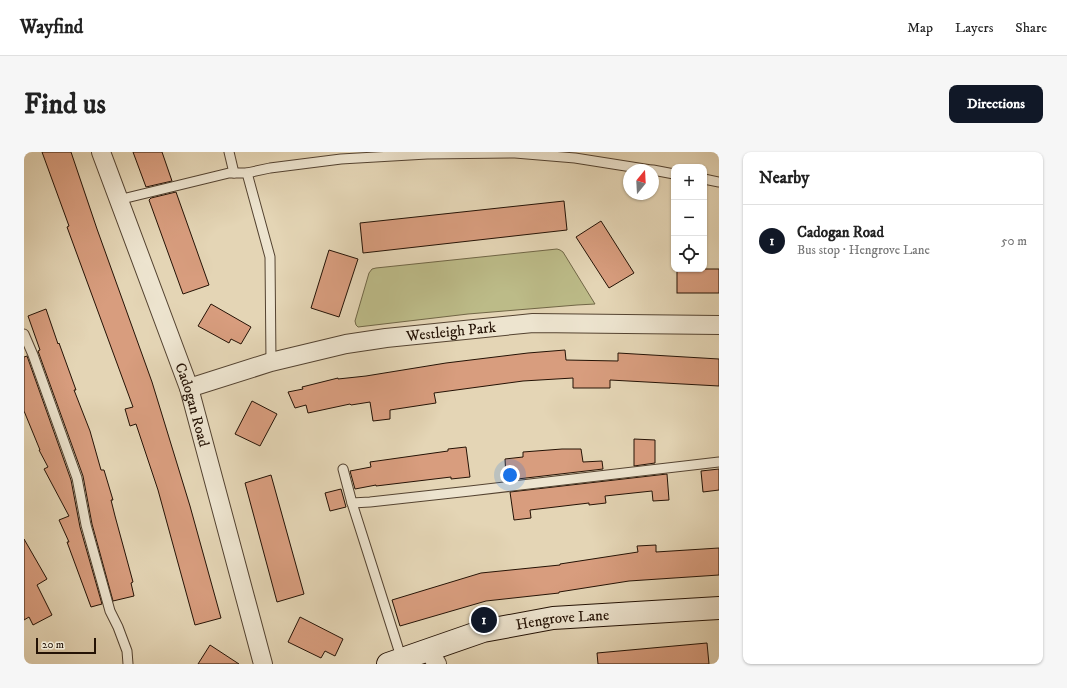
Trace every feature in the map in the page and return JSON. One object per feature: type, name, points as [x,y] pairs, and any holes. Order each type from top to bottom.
[{"type":"street","name":"Cadogan Road","points":[[101,152],[189,388],[263,664]]},
{"type":"street","name":"Westleigh Park","points":[[189,388],[271,362],[346,344],[386,338],[534,323],[719,325]]},
{"type":"street","name":"Hengrove Lane","points":[[395,662],[433,657],[483,631],[553,618],[719,608]]},
{"type":"lane","points":[[229,152],[234,173]]},
{"type":"lane","points":[[118,200],[229,173],[247,173],[270,168],[341,159],[426,154],[515,153],[575,158],[623,165]]},
{"type":"lane","points":[[659,171],[671,173]]},
{"type":"lane","points":[[247,173],[270,257],[271,362]]},
{"type":"lane","points":[[707,180],[719,182]]},
{"type":"lane","points":[[24,334],[34,355],[76,478],[86,525],[110,611],[118,626],[127,651],[128,664]]},
{"type":"lane","points":[[352,503],[424,497],[719,462]]},
{"type":"lane","points":[[342,469],[395,662]]},
{"type":"shaded area","points":[[557,249],[563,252],[595,304],[468,314],[358,327],[356,325],[355,321],[369,273],[372,269]]},
{"type":"building","points":[[42,152],[71,152],[152,382],[190,506],[221,618],[195,625],[158,490],[136,424],[130,426],[125,409],[133,407],[67,227],[69,226]]},
{"type":"building","points":[[133,152],[162,152],[172,181],[146,187]]},
{"type":"building","points":[[176,192],[209,285],[183,294],[149,200],[151,198]]},
{"type":"building","points":[[564,201],[567,230],[363,253],[360,223]]},
{"type":"building","points":[[601,221],[634,273],[609,288],[576,237]]},
{"type":"building","points":[[329,250],[358,259],[339,317],[311,308]]},
{"type":"building","points":[[707,269],[719,269],[719,293],[677,293],[677,272],[707,272]]},
{"type":"building","points":[[211,304],[251,327],[241,344],[231,339],[229,343],[198,326]]},
{"type":"building","points":[[46,309],[76,390],[74,390],[90,431],[101,470],[104,470],[133,582],[131,583],[134,596],[113,601],[92,524],[83,476],[38,351],[40,350],[28,316]]},
{"type":"building","points":[[565,350],[566,360],[618,361],[618,353],[719,359],[719,386],[610,380],[610,388],[573,388],[573,378],[523,381],[434,393],[436,403],[390,410],[390,419],[373,421],[370,402],[350,404],[308,413],[306,405],[295,408],[288,392],[338,378],[366,376],[446,363]]},
{"type":"building","points":[[27,356],[71,480],[80,527],[102,604],[91,607],[67,542],[69,542],[59,520],[69,516],[44,469],[48,467],[39,450],[24,411],[24,357]]},
{"type":"building","points":[[252,401],[277,414],[260,446],[235,434]]},
{"type":"building","points":[[634,439],[655,440],[655,463],[634,466]]},
{"type":"building","points":[[466,447],[470,477],[451,479],[451,477],[376,485],[355,489],[350,471],[371,467],[370,462]]},
{"type":"building","points":[[581,449],[583,462],[602,461],[603,469],[509,480],[508,477],[506,477],[505,459],[523,457],[523,452]]},
{"type":"building","points":[[719,469],[719,490],[703,492],[701,471]]},
{"type":"building","points":[[667,474],[669,500],[653,501],[652,491],[605,496],[606,503],[589,505],[589,503],[530,510],[531,518],[514,520],[510,492]]},
{"type":"building","points":[[271,475],[304,594],[277,602],[245,483]]},
{"type":"building","points":[[341,489],[346,507],[330,511],[325,493]]},
{"type":"building","points":[[24,539],[47,579],[37,585],[52,615],[33,625],[29,617],[24,620]]},
{"type":"building","points":[[656,545],[656,552],[719,548],[719,575],[629,581],[559,593],[486,601],[400,626],[392,600],[481,573],[560,565],[638,552],[637,546]]},
{"type":"building","points":[[300,617],[343,639],[335,656],[325,651],[321,658],[288,642]]},
{"type":"building","points":[[707,643],[709,664],[598,664],[597,653]]},
{"type":"building","points":[[210,645],[239,664],[198,664]]},
{"type":"place","name":"Cadogan Road","points":[[484,620]]}]
